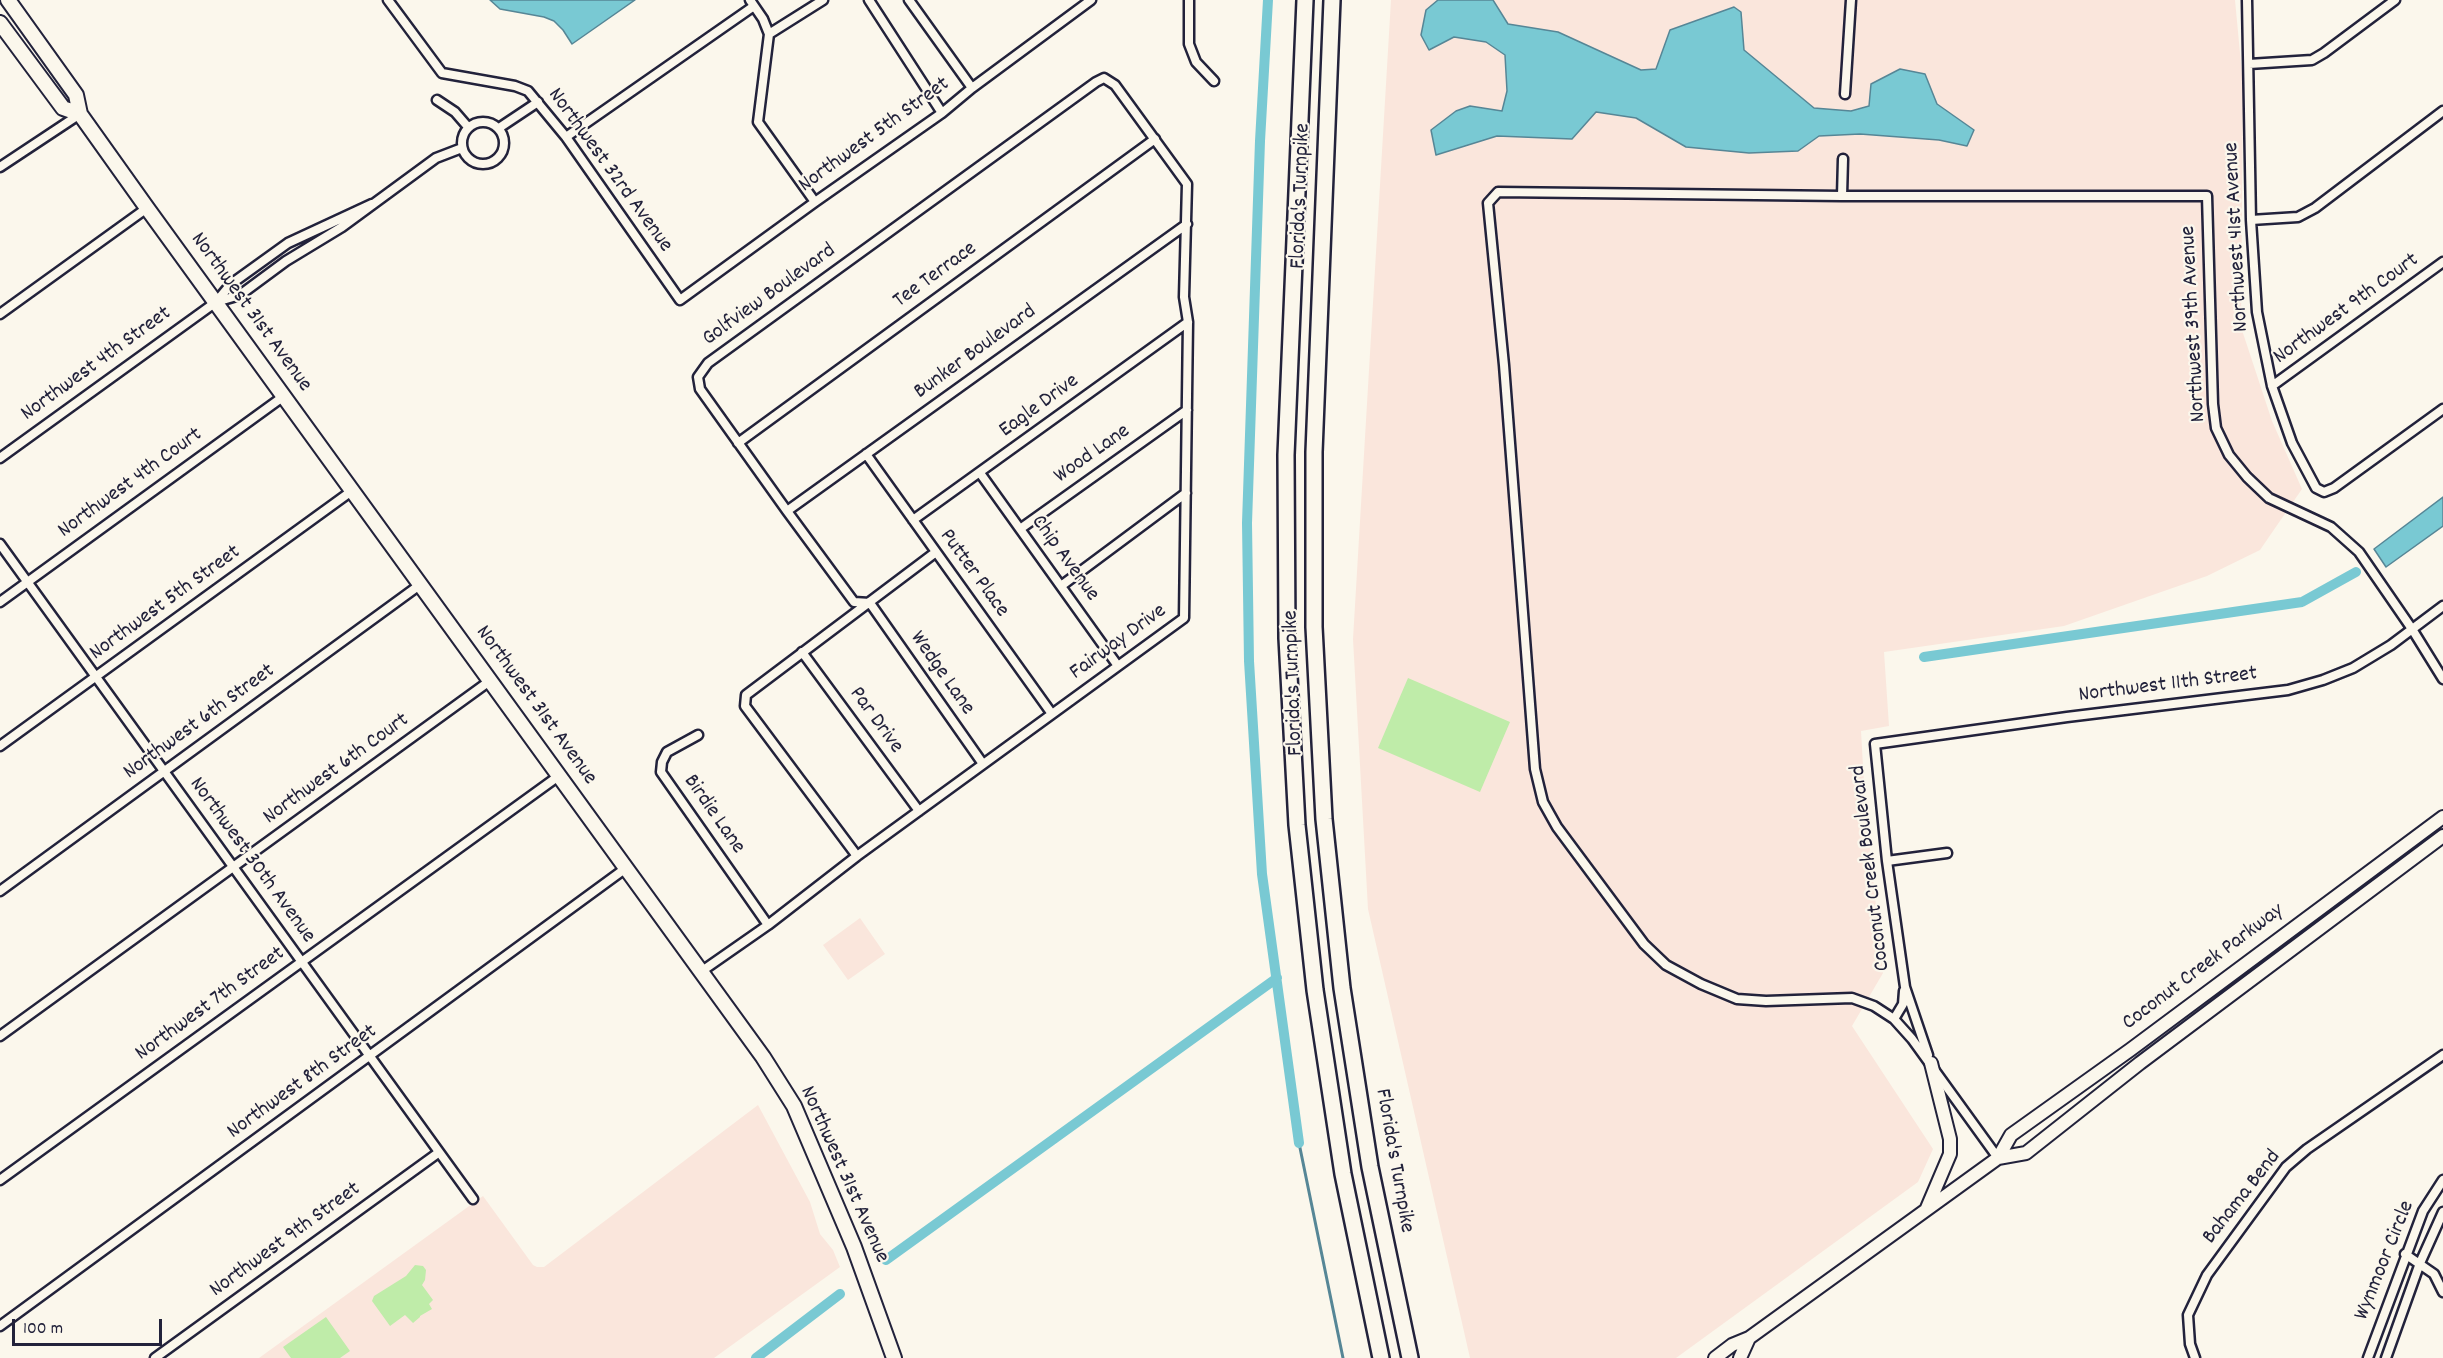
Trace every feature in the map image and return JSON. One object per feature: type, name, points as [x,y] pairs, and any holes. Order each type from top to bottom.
[{"type":"highway","name":"Florida's Turnpike","points":[[1305,0],[1286,456],[1287,638],[1297,825],[1315,990],[1343,1174],[1382,1358]]},
{"type":"highway","name":"Florida's Turnpike","points":[[1332,0],[1314,452],[1314,627],[1324,819],[1342,988],[1366,1144],[1410,1358]]},
{"type":"main road","name":"Northwest 31st Avenue","points":[[8,0],[76,95],[80,114],[147,208],[763,1057],[794,1106],[854,1247],[894,1358]]},
{"type":"main road","name":"Northwest 31st Avenue","points":[[0,23],[63,108],[80,114]]},
{"type":"main road","name":"Coconut Creek Parkway","points":[[1998,1158],[2011,1135],[2443,817]]},
{"type":"main road","name":"Coconut Creek Parkway","points":[[1715,1358],[1732,1345],[1749,1338],[1998,1158],[2026,1152],[2443,836]]},
{"type":"main road","points":[[2183,1031],[2194,1013],[2272,955],[2281,937]]},
{"type":"main road","points":[[1927,1209],[1950,1154],[1950,1139],[1931,1064]]},
{"type":"main road","name":"Coconut Creek Parkway","points":[[1740,1358],[1749,1338]]},
{"type":"street","name":"Northwest 32rd Avenue","points":[[388,0],[442,72],[515,86],[528,91],[566,137],[680,300]]},
{"type":"street","points":[[769,34],[823,0]]},
{"type":"street","points":[[869,0],[942,113]]},
{"type":"street","points":[[909,0],[972,88]]},
{"type":"street","name":"Northwest 5th Street","points":[[680,300],[942,113],[1091,0]]},
{"type":"street","points":[[1189,0],[1189,44],[1196,62],[1214,81]]},
{"type":"street","points":[[1845,94],[1851,0]]},
{"type":"street","name":"Northwest 41st Avenue","points":[[2247,0],[2251,220],[2257,312],[2272,386],[2292,443],[2316,488],[2324,492],[2334,488],[2443,408]]},
{"type":"street","points":[[2249,64],[2312,60],[2324,54],[2395,0]]},
{"type":"street","points":[[566,137],[752,3],[769,34],[758,122],[815,202]]},
{"type":"street","name":"Fairway Drive","points":[[702,971],[768,925],[857,856],[1184,618],[1188,322],[1184,297],[1187,184],[1116,85],[1104,78]]},
{"type":"street","name":"Golfview Boulevard","points":[[870,603],[854,602],[700,389],[698,377],[708,363],[1104,78]]},
{"type":"street","points":[[437,100],[455,112],[468,127]]},
{"type":"street","points":[[499,128],[538,102]]},
{"type":"street","points":[[2251,220],[2298,217],[2315,208],[2443,111]]},
{"type":"street","points":[[0,166],[80,114]]},
{"type":"street","points":[[488,122],[499,128],[503,134],[504,147],[502,154],[491,163],[476,163],[465,154],[462,140],[468,127],[474,123],[488,122]]},
{"type":"street","name":"Tee Terrace","points":[[738,443],[1155,139]]},
{"type":"street","points":[[216,302],[240,295],[286,261],[342,227],[443,154],[462,147]]},
{"type":"street","points":[[1843,159],[1842,196],[1498,192],[1488,203],[1504,365],[1534,768],[1543,802],[1557,827],[1637,934],[1666,965],[1701,984],[1737,999],[1766,1001],[1852,998],[1874,1005],[1894,1019]]},
{"type":"street","name":"Northwest 39th Avenue","points":[[1842,196],[2207,196],[2213,404],[2216,428],[2229,455],[2247,477],[2269,498],[2331,527],[2344,536],[2359,552],[2443,679]]},
{"type":"street","points":[[216,302],[231,284],[288,243],[372,204]]},
{"type":"street","points":[[0,314],[147,208]]},
{"type":"street","name":"Bunker Boulevard","points":[[787,511],[1187,224]]},
{"type":"street","name":"Northwest 9th Court","points":[[2272,386],[2443,262]]},
{"type":"street","name":"Northwest 4th Street","points":[[0,458],[216,302]]},
{"type":"street","name":"Eagle Drive","points":[[913,520],[1188,322]]},
{"type":"street","name":"Northwest 4th Court","points":[[0,602],[284,396]]},
{"type":"street","name":"Wood Lane","points":[[1020,529],[1187,410]]},
{"type":"street","name":"Putter Place","points":[[866,454],[1052,714]]},
{"type":"street","name":"Chip Avenue","points":[[980,473],[1118,666]]},
{"type":"street","name":"Northwest 5th Street","points":[[0,746],[352,490]]},
{"type":"street","points":[[1061,586],[1185,493]]},
{"type":"street","name":"Northwest 30th Avenue","points":[[0,544],[473,1199]]},
{"type":"street","points":[[857,856],[745,706],[746,695],[936,552]]},
{"type":"street","name":"Northwest 6th Street","points":[[0,891],[421,584]]},
{"type":"street","name":"Wedge Lane","points":[[870,603],[983,765]]},
{"type":"street","name":"Northwest 11th Street","points":[[1875,744],[2067,717],[2288,690],[2353,668],[2391,645],[2443,606]]},
{"type":"street","name":"Par Drive","points":[[802,652],[919,811]]},
{"type":"street","name":"Northwest 6th Court","points":[[0,1036],[491,680]]},
{"type":"street","name":"Birdie Lane","points":[[698,735],[668,752],[662,762],[661,772],[768,925]]},
{"type":"street","name":"Coconut Creek Boulevard","points":[[1875,744],[1887,861],[1905,987],[1931,1064]]},
{"type":"street","name":"Northwest 7th Street","points":[[0,1180],[560,775]]},
{"type":"street","points":[[1887,861],[1947,853]]},
{"type":"street","name":"Northwest 8th Street","points":[[0,1326],[626,868]]},
{"type":"street","name":"Coconut Creek Boulevard","points":[[1905,987],[1903,1004],[1894,1019],[1931,1064],[1998,1158]]},
{"type":"street","name":"Bahama Bend","points":[[2195,1358],[2190,1344],[2188,1315],[2207,1275],[2286,1167],[2307,1149],[2443,1055]]},
{"type":"street","name":"Northwest 9th Street","points":[[155,1358],[438,1153]]},
{"type":"street","name":"Wynmoor Circle","points":[[2368,1358],[2423,1211],[2443,1180]]},
{"type":"street","name":"Wynmoor Circle","points":[[2386,1358],[2420,1263],[2443,1212]]},
{"type":"street","points":[[2405,1254],[2434,1274],[2443,1292]]},
{"type":"shaded area","points":[[1391,0],[2235,0],[2243,85],[2241,327],[2272,421],[2302,489],[2260,550],[2207,576],[2064,626],[1884,652],[1889,726],[1861,731],[1865,801],[1883,973],[1852,1026],[1933,1149],[1918,1182],[1676,1358],[1470,1358],[1368,909],[1353,639]]},
{"type":"shaded area","points":[[860,918],[885,954],[848,980],[823,945]]},
{"type":"shaded area","points":[[758,1105],[810,1202],[820,1234],[833,1250],[840,1267],[714,1358],[259,1358],[483,1196],[533,1265],[544,1267]]},
{"type":"green space","points":[[1408,678],[1510,722],[1480,792],[1378,748]]},
{"type":"green space","points":[[415,1265],[423,1266],[426,1270],[422,1285],[433,1300],[429,1304],[432,1309],[413,1323],[405,1315],[390,1326],[372,1301],[374,1296],[406,1276]]},
{"type":"green space","points":[[326,1317],[350,1351],[340,1358],[291,1358],[283,1347]]},
{"type":"water","points":[[490,0],[635,0],[572,44],[554,21],[500,9]]},
{"type":"water","points":[[1438,0],[1493,0],[1508,24],[1558,32],[1641,70],[1656,69],[1670,30],[1734,7],[1741,12],[1744,50],[1814,108],[1851,111],[1869,106],[1871,84],[1900,69],[1925,74],[1937,104],[1974,130],[1967,146],[1939,140],[1860,134],[1819,136],[1798,151],[1749,153],[1686,147],[1636,118],[1596,112],[1572,139],[1497,136],[1436,155],[1431,130],[1456,111],[1470,106],[1502,111],[1507,91],[1505,55],[1486,42],[1454,37],[1429,50],[1421,35],[1426,10]]},
{"type":"water","points":[[2443,497],[2443,526],[2386,567],[2374,549]]},
{"type":"waterway","points":[[1268,0],[1260,141],[1247,523],[1249,661],[1262,874],[1299,1143]]},
{"type":"waterway","points":[[1924,657],[2302,602],[2356,572]]},
{"type":"waterway","points":[[886,1260],[1277,978]]},
{"type":"waterway","points":[[1299,1143],[1343,1358]]},
{"type":"waterway","points":[[756,1358],[840,1294]]}]
